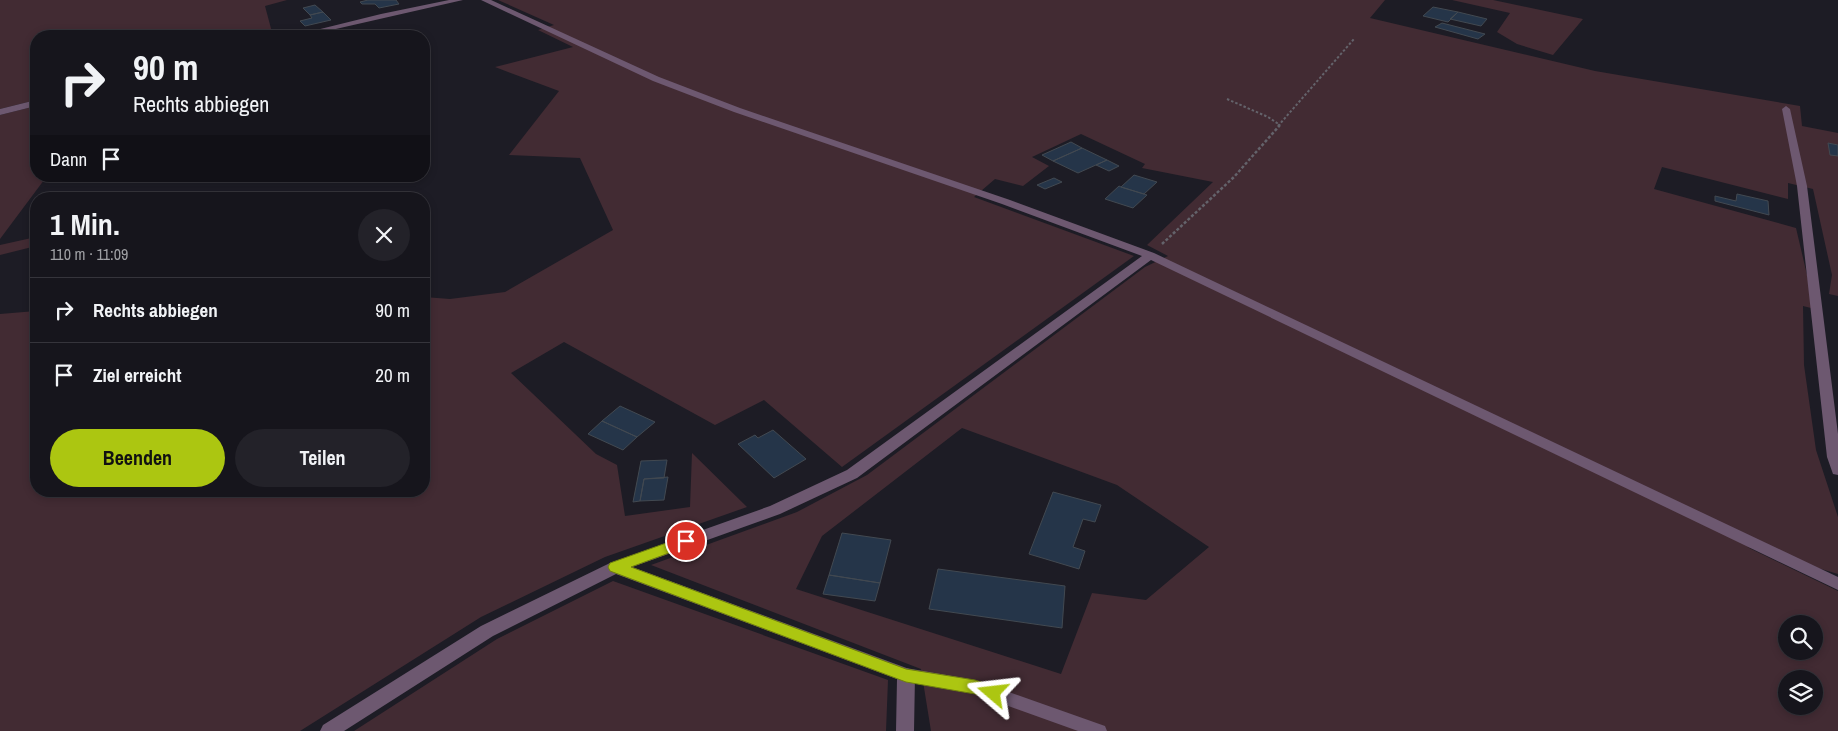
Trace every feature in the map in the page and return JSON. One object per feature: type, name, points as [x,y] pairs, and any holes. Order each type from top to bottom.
[{"type":"street","points":[[322,30],[459,0]]},
{"type":"street","points":[[485,0],[656,79],[738,110],[1006,202],[1150,255],[1838,584]]},
{"type":"street","points":[[0,112],[30,104]]},
{"type":"street","points":[[1786,109],[1802,186],[1823,378],[1834,457],[1838,470]]},
{"type":"street","points":[[330,731],[487,631],[615,567],[775,510],[852,474],[1150,255]]},
{"type":"street","points":[[615,567],[906,675],[905,731]]},
{"type":"lane","points":[[906,675],[975,687],[1100,731]]},
{"type":"path","points":[[1150,255],[1234,177],[1354,39]]},
{"type":"path","points":[[1227,99],[1268,117],[1280,125]]},
{"type":"shaded area","points":[[0,0],[287,0],[265,6],[271,30],[30,30],[30,102],[0,109]]},
{"type":"shaded area","points":[[498,0],[1385,0],[1370,18],[1595,71],[1800,106],[1802,126],[1838,133],[1838,296],[1829,294],[1832,275],[1813,189],[1788,183],[1788,199],[1662,167],[1654,189],[1796,228],[1815,309],[1803,306],[1804,365],[1816,450],[1838,517],[1838,574],[1747,547],[1838,591],[1838,731],[931,731],[921,669],[651,565],[797,512],[867,475],[1145,267],[1168,256],[1147,245],[1213,182],[1142,168],[1145,164],[1081,134],[1032,157],[1049,166],[1023,186],[995,179],[974,197],[1134,256],[842,467],[764,400],[715,425],[564,342],[511,373],[596,454],[617,465],[625,516],[690,507],[692,453],[747,507],[605,557],[481,617],[300,731],[0,731],[0,314],[30,312],[30,497],[430,497],[430,297],[450,299],[505,292],[613,230],[580,158],[509,155],[559,91],[495,67],[573,47],[538,30],[554,25]],"holes":[[[962,428],[1117,485],[1209,547],[1146,600],[1092,593],[1061,674],[796,589],[822,536]]]},
{"type":"shaded area","points":[[1452,0],[1493,0],[1583,19],[1553,55],[1517,44],[1497,32],[1510,13]]},
{"type":"shaded area","points":[[30,108],[30,182],[43,182],[35,192],[30,192],[30,199],[0,239],[0,115]]},
{"type":"shaded area","points":[[30,238],[30,248],[0,255],[0,245]]},
{"type":"shaded area","points":[[613,581],[888,680],[886,731],[354,731],[497,639]]},
{"type":"building","points":[[368,0],[396,0],[399,4],[379,8],[375,4],[362,4],[360,2]]},
{"type":"building","points":[[315,5],[323,12],[310,15],[303,8]]},
{"type":"building","points":[[1433,7],[1458,12],[1448,22],[1423,16]]},
{"type":"building","points":[[323,12],[331,20],[305,26],[300,21],[312,18],[310,15]]},
{"type":"building","points":[[1458,12],[1487,19],[1481,26],[1450,19]]},
{"type":"building","points":[[1442,23],[1485,34],[1478,39],[1435,27]]},
{"type":"building","points":[[1071,142],[1082,148],[1053,161],[1042,155]]},
{"type":"building","points":[[1828,143],[1838,145],[1838,156],[1830,155]]},
{"type":"building","points":[[1082,148],[1107,160],[1078,173],[1053,161]]},
{"type":"building","points":[[1107,160],[1119,166],[1109,171],[1096,165]]},
{"type":"building","points":[[1134,175],[1157,182],[1144,194],[1121,187]]},
{"type":"building","points":[[1054,178],[1062,182],[1045,189],[1037,185]]},
{"type":"building","points":[[1119,186],[1147,195],[1133,208],[1105,199]]},
{"type":"building","points":[[1737,194],[1768,201],[1769,215],[1715,201],[1715,196],[1736,201]]},
{"type":"building","points":[[620,406],[655,422],[637,437],[602,421]]},
{"type":"building","points":[[602,421],[637,437],[623,450],[588,434]]},
{"type":"building","points":[[773,430],[806,459],[774,478],[738,444],[755,435],[758,438]]},
{"type":"building","points":[[667,460],[664,478],[644,479],[640,501],[633,502],[641,461]]},
{"type":"building","points":[[668,477],[664,500],[640,501],[644,479]]},
{"type":"building","points":[[1053,492],[1101,505],[1095,522],[1083,519],[1073,547],[1085,551],[1079,569],[1029,554]]},
{"type":"building","points":[[842,533],[891,540],[880,583],[829,575]]},
{"type":"building","points":[[938,569],[1065,586],[1062,628],[929,609]]},
{"type":"building","points":[[829,575],[880,583],[875,601],[823,594]]},
{"type":"route","points":[[686,541],[615,567],[906,675],[975,687],[993,693]]}]
